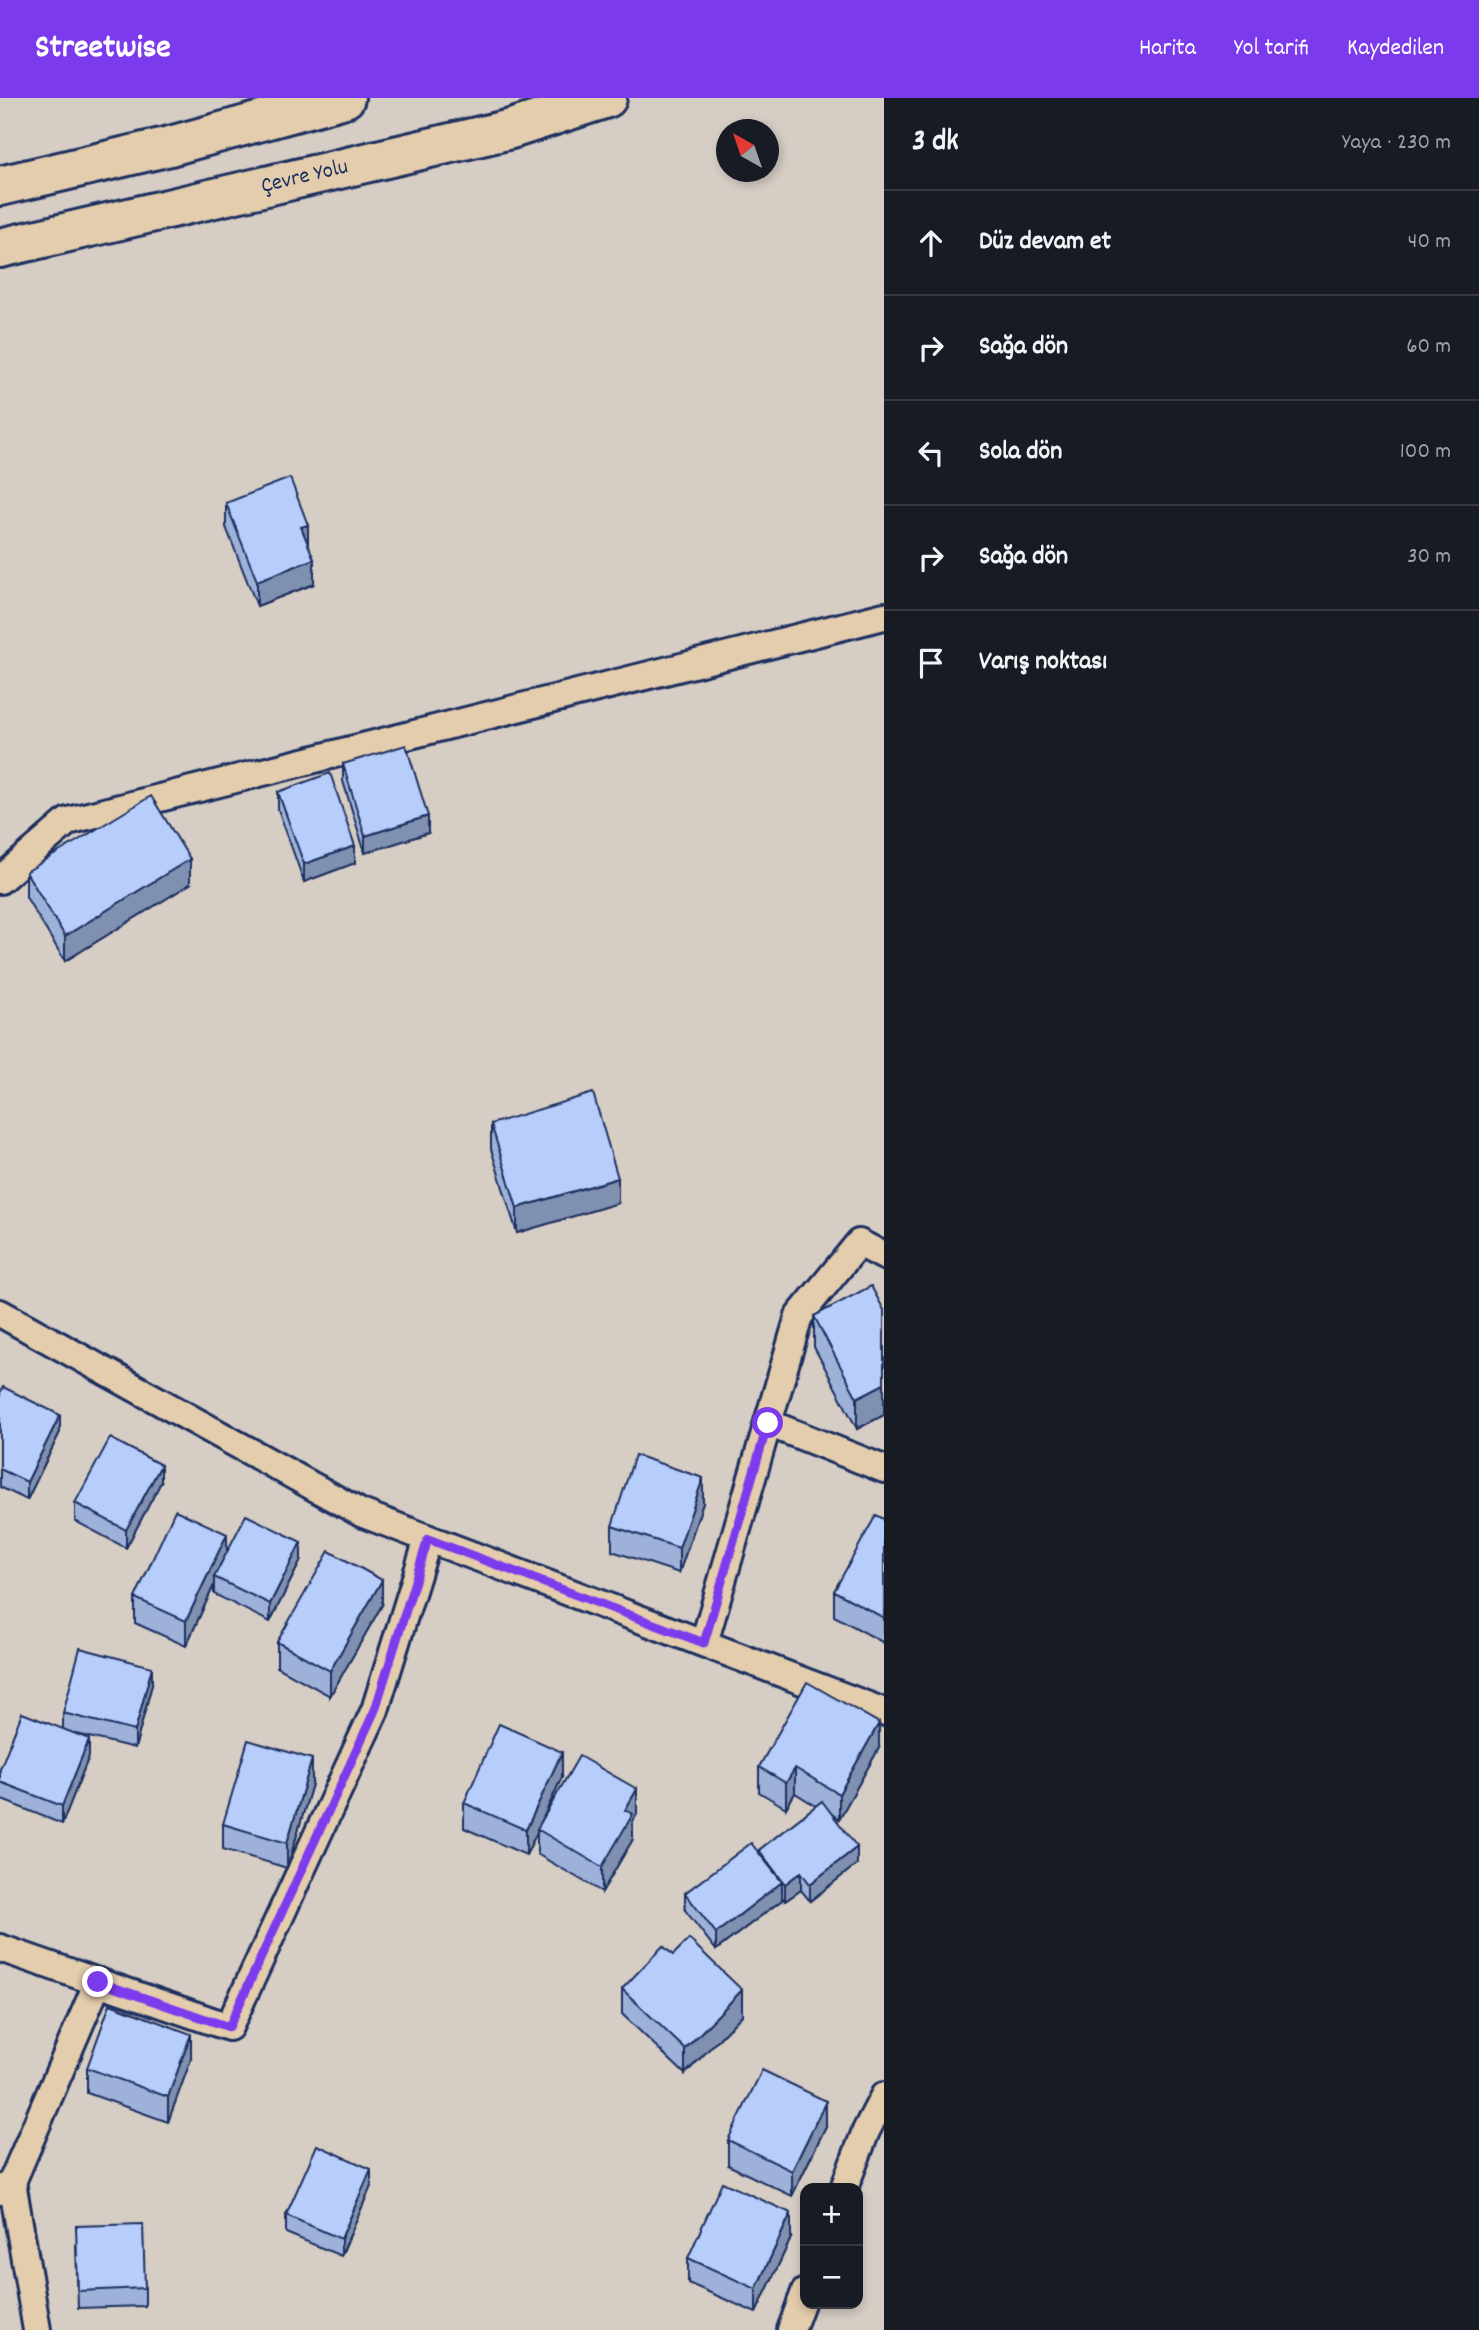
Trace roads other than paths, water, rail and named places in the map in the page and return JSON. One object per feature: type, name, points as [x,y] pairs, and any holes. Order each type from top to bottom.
[{"type":"highway","points":[[0,186],[170,146],[345,98]]},
{"type":"highway","name":"Çevre Yolu","points":[[0,248],[511,129],[607,98]]},
{"type":"street","points":[[0,880],[68,821],[884,616]]},
{"type":"street","points":[[704,1643],[799,1316],[859,1243],[884,1256]]},
{"type":"street","points":[[0,1313],[361,1513],[884,1712]]},
{"type":"street","points":[[768,1423],[884,1469]]},
{"type":"street","points":[[0,1948],[229,2027],[375,1710],[428,1539]]},
{"type":"street","points":[[37,2330],[6,2187],[98,1982]]},
{"type":"street","points":[[846,2183],[866,2131],[884,2096]]},
{"type":"street","points":[[791,2330],[800,2306]]}]
